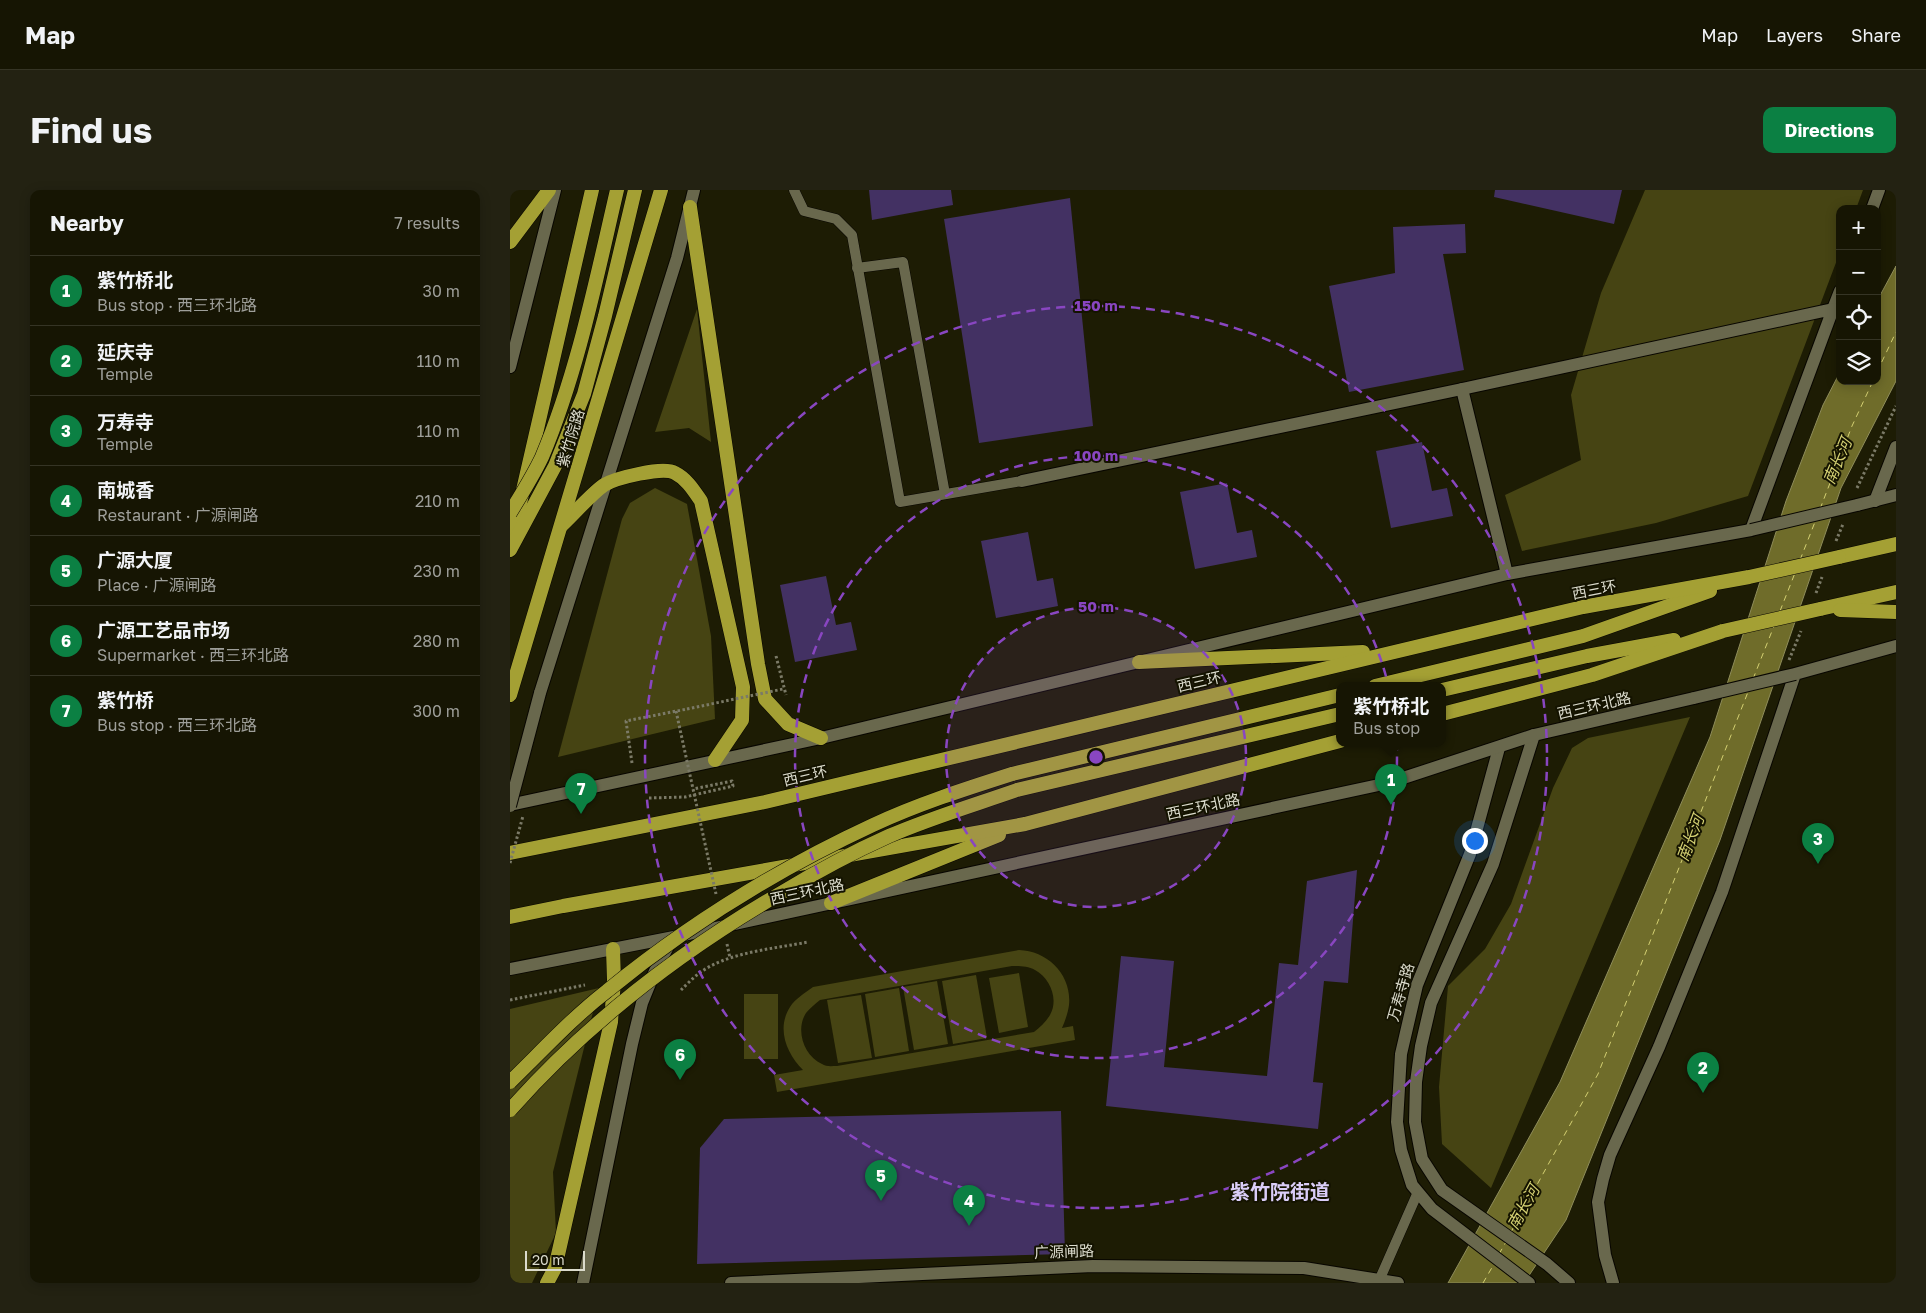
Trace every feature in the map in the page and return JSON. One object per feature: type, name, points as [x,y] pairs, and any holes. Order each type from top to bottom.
[{"type":"highway","points":[[510,242],[549,190]]},
{"type":"highway","points":[[510,545],[592,190]]},
{"type":"highway","points":[[510,513],[541,458],[567,389],[588,317],[617,190]]},
{"type":"highway","points":[[510,550],[555,466],[584,394],[605,316],[634,190]]},
{"type":"highway","name":"紫竹院路","points":[[511,692],[661,190]]},
{"type":"highway","points":[[690,207],[758,664],[766,699],[788,724],[821,738]]},
{"type":"highway","points":[[560,526],[605,485],[631,476],[654,471],[674,472],[690,484],[701,501],[743,687],[742,720],[715,760]]},
{"type":"highway","name":"西三环","points":[[510,854],[765,802],[1396,650],[1583,607],[1749,577],[1896,544]]},
{"type":"highway","points":[[1392,682],[1583,636],[1749,577]]},
{"type":"highway","points":[[1446,689],[1587,656],[1723,631],[1896,592]]},
{"type":"highway","points":[[1820,609],[1896,612]]},
{"type":"highway","points":[[1446,713],[1592,675],[1723,631]]},
{"type":"highway","points":[[1139,662],[1396,650]]},
{"type":"highway","points":[[510,1082],[605,992],[660,949],[760,884],[874,825],[942,797],[1012,774],[1336,696]]},
{"type":"highway","points":[[510,1110],[578,1040],[672,962],[733,920],[828,865],[889,836],[1017,790],[1336,715]]},
{"type":"highway","points":[[510,917],[1025,824],[1336,742]]},
{"type":"highway","points":[[831,903],[1025,824]]},
{"type":"highway","points":[[547,1283],[555,1268],[611,1022],[614,980],[613,949]]},
{"type":"street","points":[[510,367],[555,190]]},
{"type":"street","points":[[694,190],[677,258],[540,693],[510,805],[821,738],[1507,574],[1751,530],[1896,495]]},
{"type":"street","points":[[1873,205],[1879,190]]},
{"type":"street","points":[[1751,530],[1838,295]]},
{"type":"street","points":[[1022,481],[1833,309]]},
{"type":"street","points":[[1462,389],[1507,574]]},
{"type":"street","points":[[1876,501],[1896,446]]},
{"type":"street","name":"西三环北路","points":[[510,969],[674,937],[1388,783],[1534,735],[1795,674],[1896,646]]},
{"type":"street","points":[[1613,1283],[1606,1255],[1598,1202],[1603,1178],[1610,1155],[1659,1047],[1722,892],[1795,674]]},
{"type":"street","points":[[1534,735],[1493,864],[1431,1003],[1421,1046],[1416,1082],[1415,1122],[1422,1159],[1442,1190],[1547,1264],[1570,1283]]},
{"type":"street","name":"万寿寺路","points":[[1499,748],[1470,854],[1417,986],[1401,1054],[1397,1122],[1400,1150],[1412,1185],[1432,1209],[1529,1283]]},
{"type":"street","points":[[583,1283],[642,1003],[655,971],[674,937]]},
{"type":"street","name":"广源闸路","points":[[731,1283],[1093,1266],[1304,1268],[1398,1283]]},
{"type":"lane","points":[[794,190],[804,211],[836,219],[852,235],[900,502],[1022,481]]},
{"type":"lane","points":[[857,268],[903,262],[945,494]]},
{"type":"lane","points":[[1378,1281],[1418,1192]]},
{"type":"path","points":[[775,652],[783,689],[788,700]]},
{"type":"path","points":[[635,778],[626,721],[783,689]]},
{"type":"path","points":[[676,711],[718,902]]},
{"type":"path","points":[[649,798],[685,797],[733,786],[732,781],[693,790]]},
{"type":"path","points":[[726,939],[730,958]]},
{"type":"path","points":[[681,990],[697,974],[730,958],[808,942]]},
{"type":"shaded area","points":[[1645,190],[1863,190],[1857,205],[1836,205],[1836,263],[1748,496],[1656,523],[1522,551],[1505,495],[1581,460],[1571,395],[1601,293]]},
{"type":"shaded area","points":[[697,309],[711,442],[689,428],[655,432]]},
{"type":"shaded area","points":[[655,488],[687,504],[711,636],[715,719],[558,757],[622,519],[630,503]]},
{"type":"shaded area","points":[[1690,717],[1491,1188],[1442,1144],[1439,1087],[1448,986],[1485,949],[1511,904],[1553,788],[1572,748],[1588,738]]},
{"type":"shaded area","points":[[1019,950],[1030,951],[1048,960],[1056,967],[1067,984],[1069,1005],[1062,1028],[1073,1026],[1075,1040],[777,1092],[774,1075],[803,1070],[788,1049],[785,1041],[784,1024],[792,1004],[813,987]],"holes":[[[1012,966],[1027,967],[1035,970],[1045,978],[1052,990],[1053,1009],[1047,1020],[1034,1032],[837,1066],[825,1066],[816,1060],[810,1055],[803,1042],[801,1034],[803,1020],[806,1013],[820,1000]]]},
{"type":"shaded area","points":[[1019,973],[1028,1027],[999,1033],[989,978]]},
{"type":"shaded area","points":[[976,975],[987,1038],[953,1044],[942,981]]},
{"type":"shaded area","points":[[937,981],[948,1044],[914,1050],[903,987]]},
{"type":"shaded area","points":[[599,988],[553,1172],[556,1233],[532,1283],[510,1283],[510,1009]]},
{"type":"shaded area","points":[[899,988],[909,1051],[875,1057],[865,994]]},
{"type":"shaded area","points":[[744,994],[778,994],[778,1059],[744,1059]]},
{"type":"shaded area","points":[[861,995],[872,1058],[838,1063],[827,1000]]},
{"type":"water","name":"南长河","points":[[1896,266],[1896,381],[1841,488],[1720,840],[1566,1220],[1524,1283],[1448,1283],[1560,1082],[1710,737],[1786,501],[1823,405],[1836,380],[1836,385],[1881,385],[1881,294]]},
{"type":"building","points":[[869,190],[951,190],[953,205],[872,220]]},
{"type":"building","points":[[1495,190],[1622,190],[1614,224],[1494,197]]},
{"type":"building","points":[[1070,198],[1093,426],[979,443],[944,219]]},
{"type":"building","points":[[1465,224],[1466,253],[1443,254],[1464,370],[1349,392],[1329,286],[1395,273],[1393,227]]},
{"type":"building","points":[[1422,442],[1432,491],[1447,488],[1453,516],[1391,528],[1376,451]]},
{"type":"building","points":[[1227,483],[1237,533],[1252,530],[1257,557],[1195,569],[1180,492]]},
{"type":"building","points":[[1028,532],[1037,581],[1053,578],[1058,606],[996,618],[981,541]]},
{"type":"building","points":[[826,576],[836,625],[851,622],[857,650],[795,662],[780,585]]},
{"type":"building","points":[[1357,870],[1348,983],[1324,981],[1313,1082],[1323,1083],[1318,1129],[1106,1106],[1121,956],[1174,961],[1164,1067],[1267,1076],[1279,963],[1298,965],[1307,881]]},
{"type":"building","points":[[1061,1111],[1065,1254],[697,1264],[700,1148],[724,1119]]},
{"type":"ferry route","points":[[1881,364],[1896,332]]},
{"type":"ferry route","points":[[1820,509],[1852,426],[1871,385]]},
{"type":"ferry route","points":[[1800,560],[1815,522]]},
{"type":"ferry route","points":[[1780,611],[1795,573]]},
{"type":"ferry route","points":[[1753,679],[1774,626]]},
{"type":"ferry route","points":[[1511,1232],[1598,1074],[1748,692]]},
{"type":"ferry route","points":[[1499,1254],[1506,1242]]},
{"type":"ferry route","points":[[1483,1283],[1494,1264]]},
{"type":"place","name":"紫竹桥北","points":[[1391,805]]},
{"type":"place","name":"紫竹桥","points":[[581,814]]},
{"type":"place","name":"万寿寺","points":[[1818,864]]},
{"type":"place","name":"广源工艺品市场","points":[[680,1080]]},
{"type":"place","name":"延庆寺","points":[[1703,1093]]},
{"type":"place","name":"广源大厦","points":[[881,1201]]},
{"type":"place","name":"南城香","points":[[969,1226]]},
{"type":"district","name":"紫竹院街道","points":[[1280,1191]]}]
